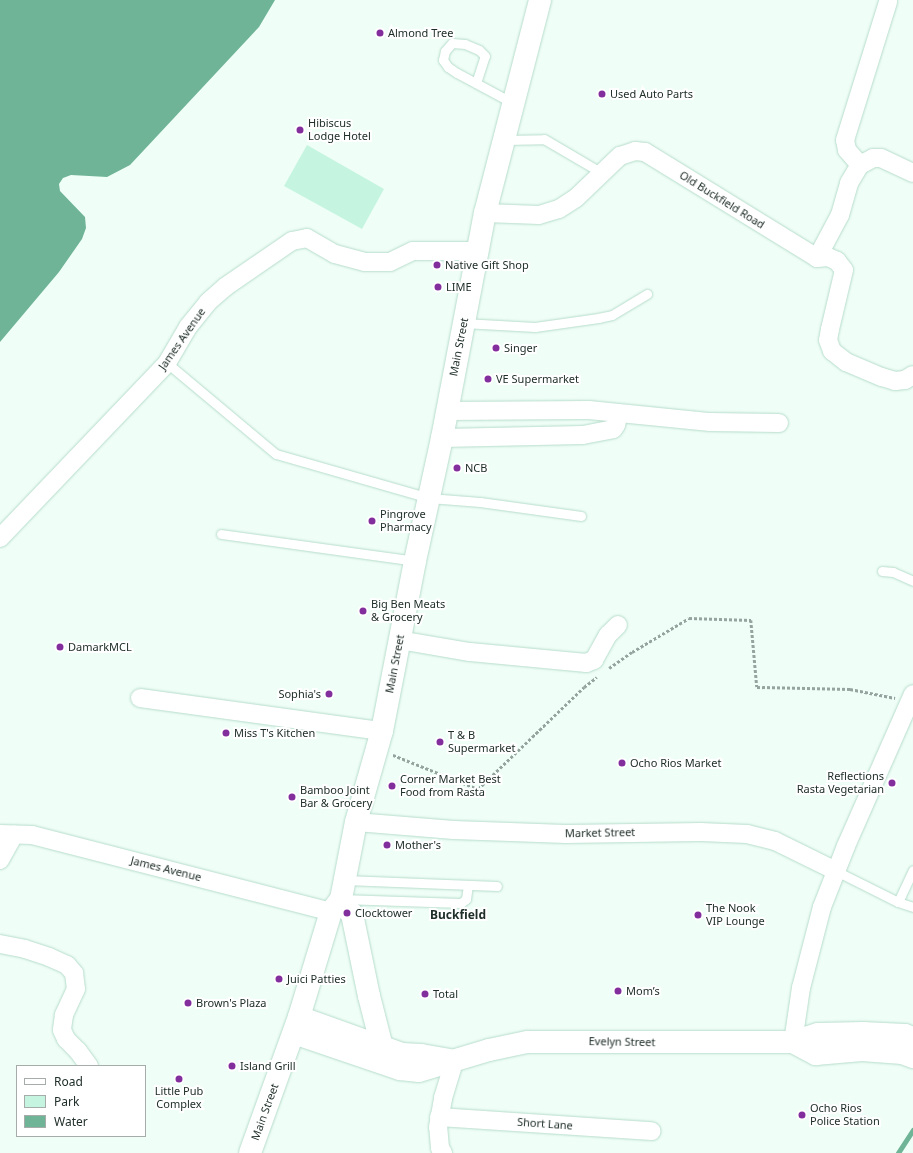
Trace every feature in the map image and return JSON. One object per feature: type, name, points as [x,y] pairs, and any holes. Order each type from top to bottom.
[{"type":"street","name":"Main Street","points":[[250,1153],[297,1025],[339,898],[356,822],[379,739],[415,561],[442,438],[485,213],[540,0]]},
{"type":"street","points":[[860,165],[847,150],[845,140],[888,2]]},
{"type":"street","name":"Old Buckfield Road","points":[[485,213],[539,215],[559,209],[576,198],[620,156],[635,151],[645,152],[817,258]]},
{"type":"street","points":[[817,258],[840,215],[849,183],[860,165],[873,158],[881,158],[913,173]]},
{"type":"street","name":"James Avenue","points":[[0,538],[167,363],[188,327],[208,302],[225,287],[292,241],[307,238],[335,254],[365,262],[390,262],[413,251],[478,251]]},
{"type":"street","points":[[817,258],[828,257],[837,261],[844,270],[828,340],[832,351],[846,362],[895,381],[905,380],[913,375]]},
{"type":"street","points":[[447,412],[589,410],[710,422],[779,423]]},
{"type":"street","points":[[442,438],[583,435],[612,429],[616,425],[619,414]]},
{"type":"street","points":[[399,640],[470,652],[586,663],[594,660],[608,635],[618,625]]},
{"type":"street","points":[[793,1042],[801,988],[822,907],[836,871],[912,697]]},
{"type":"street","points":[[140,698],[379,739]]},
{"type":"street","name":"Market Street","points":[[356,822],[454,830],[566,834],[701,832],[747,834],[775,841],[836,871]]},
{"type":"street","points":[[0,860],[7,834]]},
{"type":"street","name":"James Avenue","points":[[7,834],[32,834],[339,898]]},
{"type":"street","points":[[339,898],[352,914],[369,996],[382,1047]]},
{"type":"street","points":[[0,944],[25,949],[49,957],[67,965],[74,973],[76,989],[64,1015],[62,1030],[66,1039],[78,1051],[88,1065]]},
{"type":"street","points":[[297,1025],[382,1047],[402,1054],[421,1055],[454,1062],[439,1117],[438,1127],[440,1148],[443,1153]]},
{"type":"street","name":"Evelyn Street","points":[[297,1025],[400,1069],[419,1071],[454,1062],[489,1050],[528,1042],[793,1042],[818,1034],[863,1032],[905,1035],[913,1038]]},
{"type":"street","name":"Evelyn Street","points":[[793,1042],[816,1054],[862,1050],[902,1053],[913,1057]]},
{"type":"street","name":"Short Lane","points":[[439,1117],[652,1131]]},
{"type":"lane","points":[[476,83],[485,56],[479,50],[465,44],[452,44],[445,51],[443,60],[448,67],[476,83],[513,103]]},
{"type":"lane","points":[[504,140],[544,139],[602,173]]},
{"type":"lane","points":[[463,323],[535,327],[598,318],[612,315],[647,294]]},
{"type":"lane","points":[[167,363],[276,454],[429,498],[480,502],[581,516]]},
{"type":"lane","points":[[221,534],[415,561]]},
{"type":"lane","points":[[882,571],[893,572],[913,581]]},
{"type":"lane","points":[[898,902],[913,870]]},
{"type":"lane","points":[[836,871],[898,902],[913,907]]},
{"type":"lane","points":[[339,898],[461,903],[466,898],[468,885]]},
{"type":"lane","points":[[339,898],[468,885],[497,886]]},
{"type":"path","points":[[608,669],[632,652],[689,618],[751,620],[757,687],[850,689],[912,697]]},
{"type":"path","points":[[379,739],[478,789],[584,687],[602,674]]},
{"type":"green space","points":[[307,145],[384,189],[362,229],[284,186]]},
{"type":"water","points":[[0,0],[275,0],[259,27],[130,165],[107,177],[71,175],[63,178],[59,184],[60,191],[85,217],[86,228],[82,239],[59,272],[0,342]]},
{"type":"waterway","points":[[898,1153],[913,1130]]},
{"type":"place","name":"Almond Tree","points":[[380,33]]},
{"type":"place","name":"Used Auto Parts","points":[[602,94]]},
{"type":"place","name":"Hibiscus Lodge Hotel","points":[[300,130]]},
{"type":"place","name":"Native Gift Shop","points":[[437,265]]},
{"type":"place","name":"LIME","points":[[438,287]]},
{"type":"place","name":"Singer","points":[[496,348]]},
{"type":"place","name":"VE Supermarket","points":[[488,379]]},
{"type":"place","name":"NCB","points":[[457,468]]},
{"type":"place","name":"Pingrove Pharmacy","points":[[372,521]]},
{"type":"place","name":"Big Ben Meats & Grocery","points":[[363,611]]},
{"type":"place","name":"DamarkMCL","points":[[60,647]]},
{"type":"place","name":"Sophia's","points":[[329,694]]},
{"type":"place","name":"Miss T's Kitchen","points":[[226,733]]},
{"type":"place","name":"T & B Supermarket","points":[[440,742]]},
{"type":"place","name":"Ocho Rios Market","points":[[622,763]]},
{"type":"place","name":"Reflections Rasta Vegetarian","points":[[892,783]]},
{"type":"place","name":"Corner Market Best Food from Rasta","points":[[392,786]]},
{"type":"place","name":"Bamboo Joint Bar & Grocery","points":[[292,797]]},
{"type":"place","name":"Mother's","points":[[387,845]]},
{"type":"place","name":"Clocktower","points":[[347,913]]},
{"type":"place","name":"The Nook VIP Lounge","points":[[698,915]]},
{"type":"place","name":"Juici Patties","points":[[279,979]]},
{"type":"place","name":"Mom’s","points":[[618,991]]},
{"type":"place","name":"Total","points":[[425,994]]},
{"type":"place","name":"Brown's Plaza","points":[[188,1003]]},
{"type":"place","name":"Island Grill","points":[[232,1066]]},
{"type":"place","name":"Little Pub Complex","points":[[179,1079]]},
{"type":"place","name":"Ocho Rios Police Station","points":[[802,1115]]},
{"type":"district","name":"Buckfield","points":[[458,915]]}]
